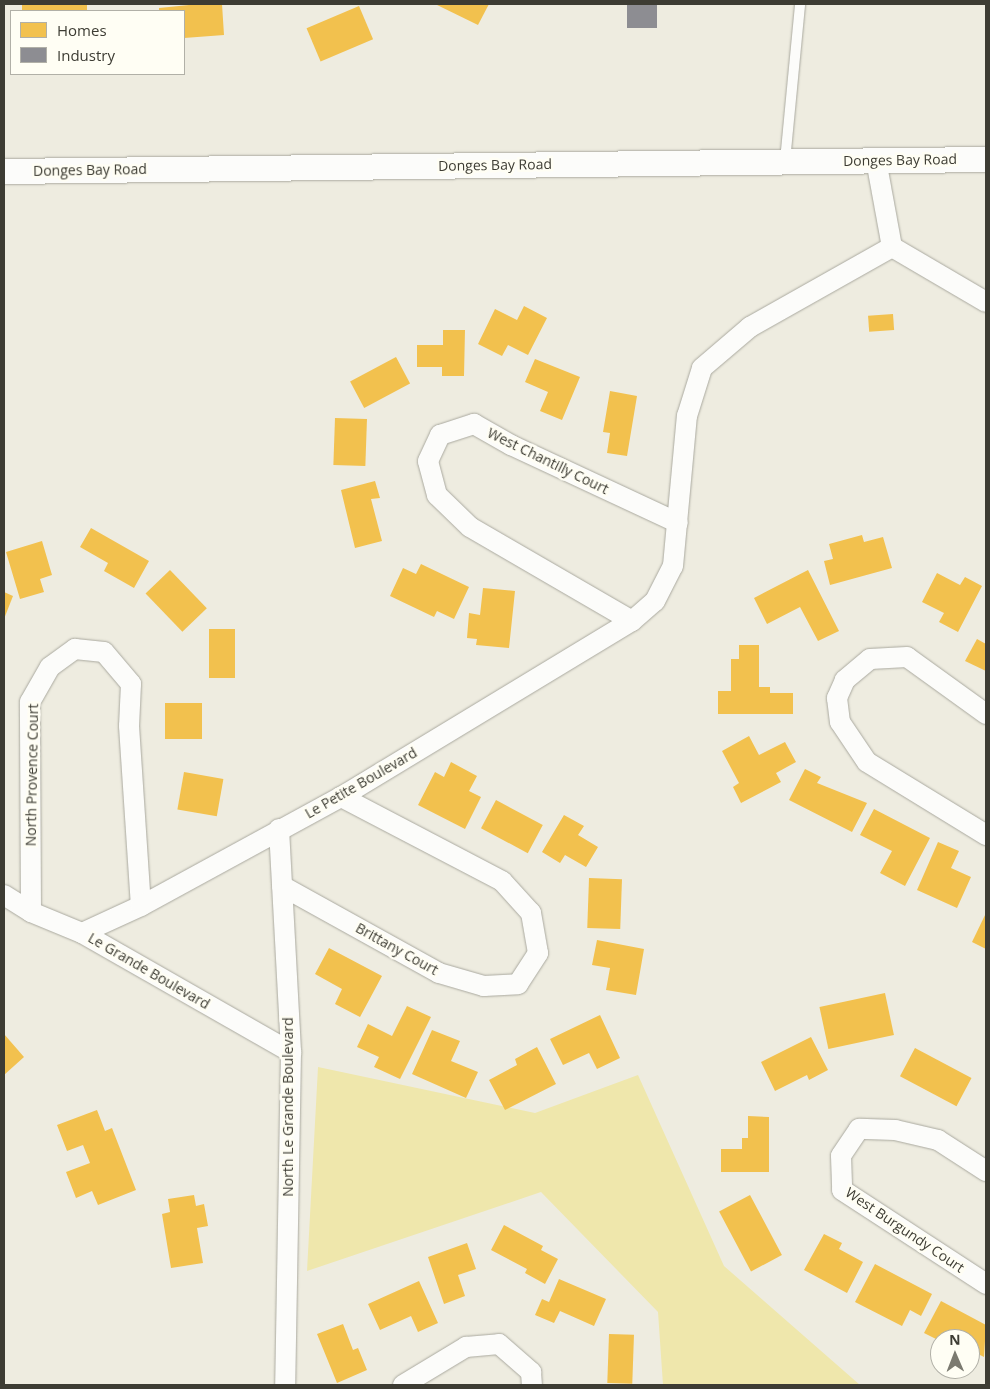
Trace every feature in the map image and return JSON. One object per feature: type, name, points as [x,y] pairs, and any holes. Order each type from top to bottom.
[{"type":"street","name":"Donges Bay Road","points":[[4,171],[986,159]]},
{"type":"street","points":[[876,160],[892,247],[986,302]]},
{"type":"street","name":"Le Petite Boulevard","points":[[82,933],[141,906],[278,829],[341,797],[632,621],[655,601],[673,566],[687,416],[702,368],[750,326],[892,247]]},
{"type":"street","name":"West Chantilly Court","points":[[632,621],[470,527],[437,495],[428,461],[440,435],[474,424],[511,446],[678,523]]},
{"type":"street","name":"North Provence Court","points":[[31,912],[30,702],[50,667],[75,649],[104,652],[131,684],[129,726],[141,906]]},
{"type":"street","points":[[986,714],[907,657],[870,659],[845,680],[837,698],[840,722],[867,762],[986,835]]},
{"type":"street","name":"Brittany Court","points":[[282,886],[440,973],[484,986],[518,984],[538,953],[531,913],[502,881],[341,797]]},
{"type":"street","name":"North Le Grande Boulevard","points":[[278,829],[291,1052],[285,1385]]},
{"type":"street","name":"Le Grande Boulevard","points":[[4,895],[31,912],[82,933],[291,1052]]},
{"type":"street","name":"West Burgundy Court","points":[[986,1171],[938,1140],[895,1130],[859,1129],[841,1156],[842,1190],[986,1284]]},
{"type":"street","points":[[404,1385],[466,1348],[500,1344],[531,1372],[532,1385]]},
{"type":"lane","points":[[785,161],[800,4]]},
{"type":"shaded area","points":[[318,1067],[535,1113],[638,1075],[724,1266],[860,1385],[663,1385],[658,1312],[541,1192],[307,1271]]},
{"type":"building: Homes","points":[[22,4],[87,4],[87,10],[22,10]]},
{"type":"building: Homes","points":[[222,4],[224,35],[185,38],[185,10],[159,10],[159,8]]},
{"type":"building: Homes","points":[[435,4],[489,4],[478,25]]},
{"type":"building: Homes","points":[[359,6],[373,39],[321,61],[307,28]]},
{"type":"building: Homes","points":[[524,306],[547,318],[528,355],[508,345],[502,356],[478,344],[495,309],[517,320]]},
{"type":"building: Homes","points":[[893,314],[894,330],[869,332],[868,316]]},
{"type":"building: Homes","points":[[443,330],[465,330],[464,376],[442,376],[442,367],[417,367],[417,345],[443,345]]},
{"type":"building: Homes","points":[[396,357],[410,383],[364,408],[350,381]]},
{"type":"building: Homes","points":[[535,359],[580,377],[562,420],[540,411],[548,392],[525,382]]},
{"type":"building: Homes","points":[[610,391],[637,396],[627,456],[607,453],[610,433],[603,432]]},
{"type":"building: Homes","points":[[335,418],[367,419],[365,466],[333,465]]},
{"type":"building: Homes","points":[[375,481],[380,498],[371,499],[382,541],[355,548],[341,490]]},
{"type":"building: Homes","points":[[91,528],[149,561],[134,588],[104,571],[108,563],[80,547]]},
{"type":"building: Homes","points":[[862,535],[864,542],[883,537],[892,568],[830,585],[824,561],[833,559],[829,544]]},
{"type":"building: Homes","points":[[42,541],[52,575],[40,579],[44,592],[20,599],[6,552]]},
{"type":"building: Homes","points":[[421,564],[469,587],[454,619],[437,611],[434,617],[390,596],[403,568],[416,574]]},
{"type":"building: Homes","points":[[170,570],[207,608],[182,632],[146,594]]},
{"type":"building: Homes","points":[[808,570],[839,631],[818,641],[800,607],[767,624],[754,598]]},
{"type":"building: Homes","points":[[937,573],[960,585],[965,577],[982,586],[958,632],[939,622],[944,613],[922,602]]},
{"type":"building: Homes","points":[[483,588],[515,591],[509,648],[476,645],[477,639],[467,638],[469,613],[480,615]]},
{"type":"building: Homes","points":[[4,592],[13,596],[4,619]]},
{"type":"building: Homes","points":[[209,629],[235,629],[235,678],[209,678]]},
{"type":"building: Homes","points":[[977,639],[986,644],[986,671],[965,661]]},
{"type":"building: Homes","points":[[739,645],[759,645],[759,687],[770,687],[770,693],[793,693],[793,714],[718,714],[718,691],[731,691],[731,659],[739,659]]},
{"type":"building: Homes","points":[[165,703],[202,703],[202,739],[165,739]]},
{"type":"building: Homes","points":[[749,736],[759,755],[785,742],[796,762],[776,773],[781,782],[741,803],[733,787],[739,783],[722,751]]},
{"type":"building: Homes","points":[[451,762],[477,776],[469,791],[481,797],[465,829],[418,805],[435,772],[444,777]]},
{"type":"building: Homes","points":[[805,769],[821,777],[817,783],[867,803],[852,832],[789,800]]},
{"type":"building: Homes","points":[[184,772],[223,779],[217,816],[177,809]]},
{"type":"building: Homes","points":[[496,800],[543,825],[528,853],[481,828]]},
{"type":"building: Homes","points":[[874,809],[930,838],[905,886],[880,873],[892,851],[860,835]]},
{"type":"building: Homes","points":[[564,815],[584,826],[578,835],[598,847],[586,867],[565,855],[560,863],[542,852]]},
{"type":"building: Homes","points":[[938,842],[959,851],[951,868],[971,877],[957,908],[917,890]]},
{"type":"building: Homes","points":[[589,878],[622,879],[620,929],[587,928]]},
{"type":"building: Homes","points":[[986,913],[986,949],[972,942]]},
{"type":"building: Homes","points":[[597,940],[644,949],[636,995],[606,990],[610,968],[592,965]]},
{"type":"building: Homes","points":[[329,948],[382,976],[360,1017],[335,1004],[342,989],[315,974]]},
{"type":"building: Homes","points":[[885,993],[894,1035],[828,1049],[819,1007]]},
{"type":"building: Homes","points":[[407,1006],[431,1017],[400,1079],[374,1067],[379,1057],[357,1047],[368,1024],[392,1036]]},
{"type":"building: Homes","points":[[600,1015],[620,1058],[597,1069],[589,1053],[563,1065],[550,1039]]},
{"type":"building: Homes","points":[[432,1030],[460,1041],[451,1061],[478,1072],[466,1098],[412,1074]]},
{"type":"building: Homes","points":[[4,1034],[24,1057],[4,1075]]},
{"type":"building: Homes","points":[[811,1037],[828,1070],[809,1080],[807,1075],[775,1091],[761,1062]]},
{"type":"building: Homes","points":[[537,1047],[556,1084],[505,1110],[489,1080],[517,1065],[515,1059]]},
{"type":"building: Homes","points":[[915,1048],[972,1078],[956,1106],[900,1076]]},
{"type":"building: Homes","points":[[97,1110],[105,1131],[112,1128],[136,1190],[98,1205],[92,1191],[76,1198],[66,1172],[90,1163],[83,1145],[67,1151],[57,1125]]},
{"type":"building: Homes","points":[[748,1116],[769,1117],[769,1172],[721,1172],[721,1149],[742,1149],[742,1138],[748,1138]]},
{"type":"building: Homes","points":[[194,1195],[196,1206],[204,1204],[208,1226],[197,1228],[203,1263],[171,1268],[162,1214],[170,1212],[168,1199]]},
{"type":"building: Homes","points":[[750,1195],[782,1255],[751,1271],[719,1211]]},
{"type":"building: Homes","points":[[504,1225],[543,1246],[541,1250],[558,1259],[545,1284],[525,1273],[527,1269],[491,1250]]},
{"type":"building: Homes","points":[[824,1234],[842,1243],[839,1249],[863,1262],[847,1293],[804,1270]]},
{"type":"building: Homes","points":[[467,1243],[476,1269],[458,1275],[465,1296],[444,1304],[428,1257]]},
{"type":"building: Homes","points":[[875,1264],[932,1294],[921,1316],[910,1310],[902,1326],[855,1302]]},
{"type":"building: Homes","points":[[559,1279],[606,1299],[594,1326],[560,1311],[554,1323],[535,1315],[542,1299],[549,1302]]},
{"type":"building: Homes","points":[[419,1281],[438,1323],[418,1332],[411,1316],[380,1330],[368,1304]]},
{"type":"building: Homes","points":[[941,1301],[986,1325],[984,1357],[980,1355],[980,1329],[930,1329],[930,1336],[924,1333]]},
{"type":"building: Homes","points":[[343,1324],[353,1350],[358,1348],[367,1370],[337,1383],[317,1334]]},
{"type":"building: Homes","points":[[609,1334],[634,1335],[632,1384],[607,1383]]},
{"type":"building: Industry","points":[[627,4],[657,4],[657,28],[627,28]]}]
